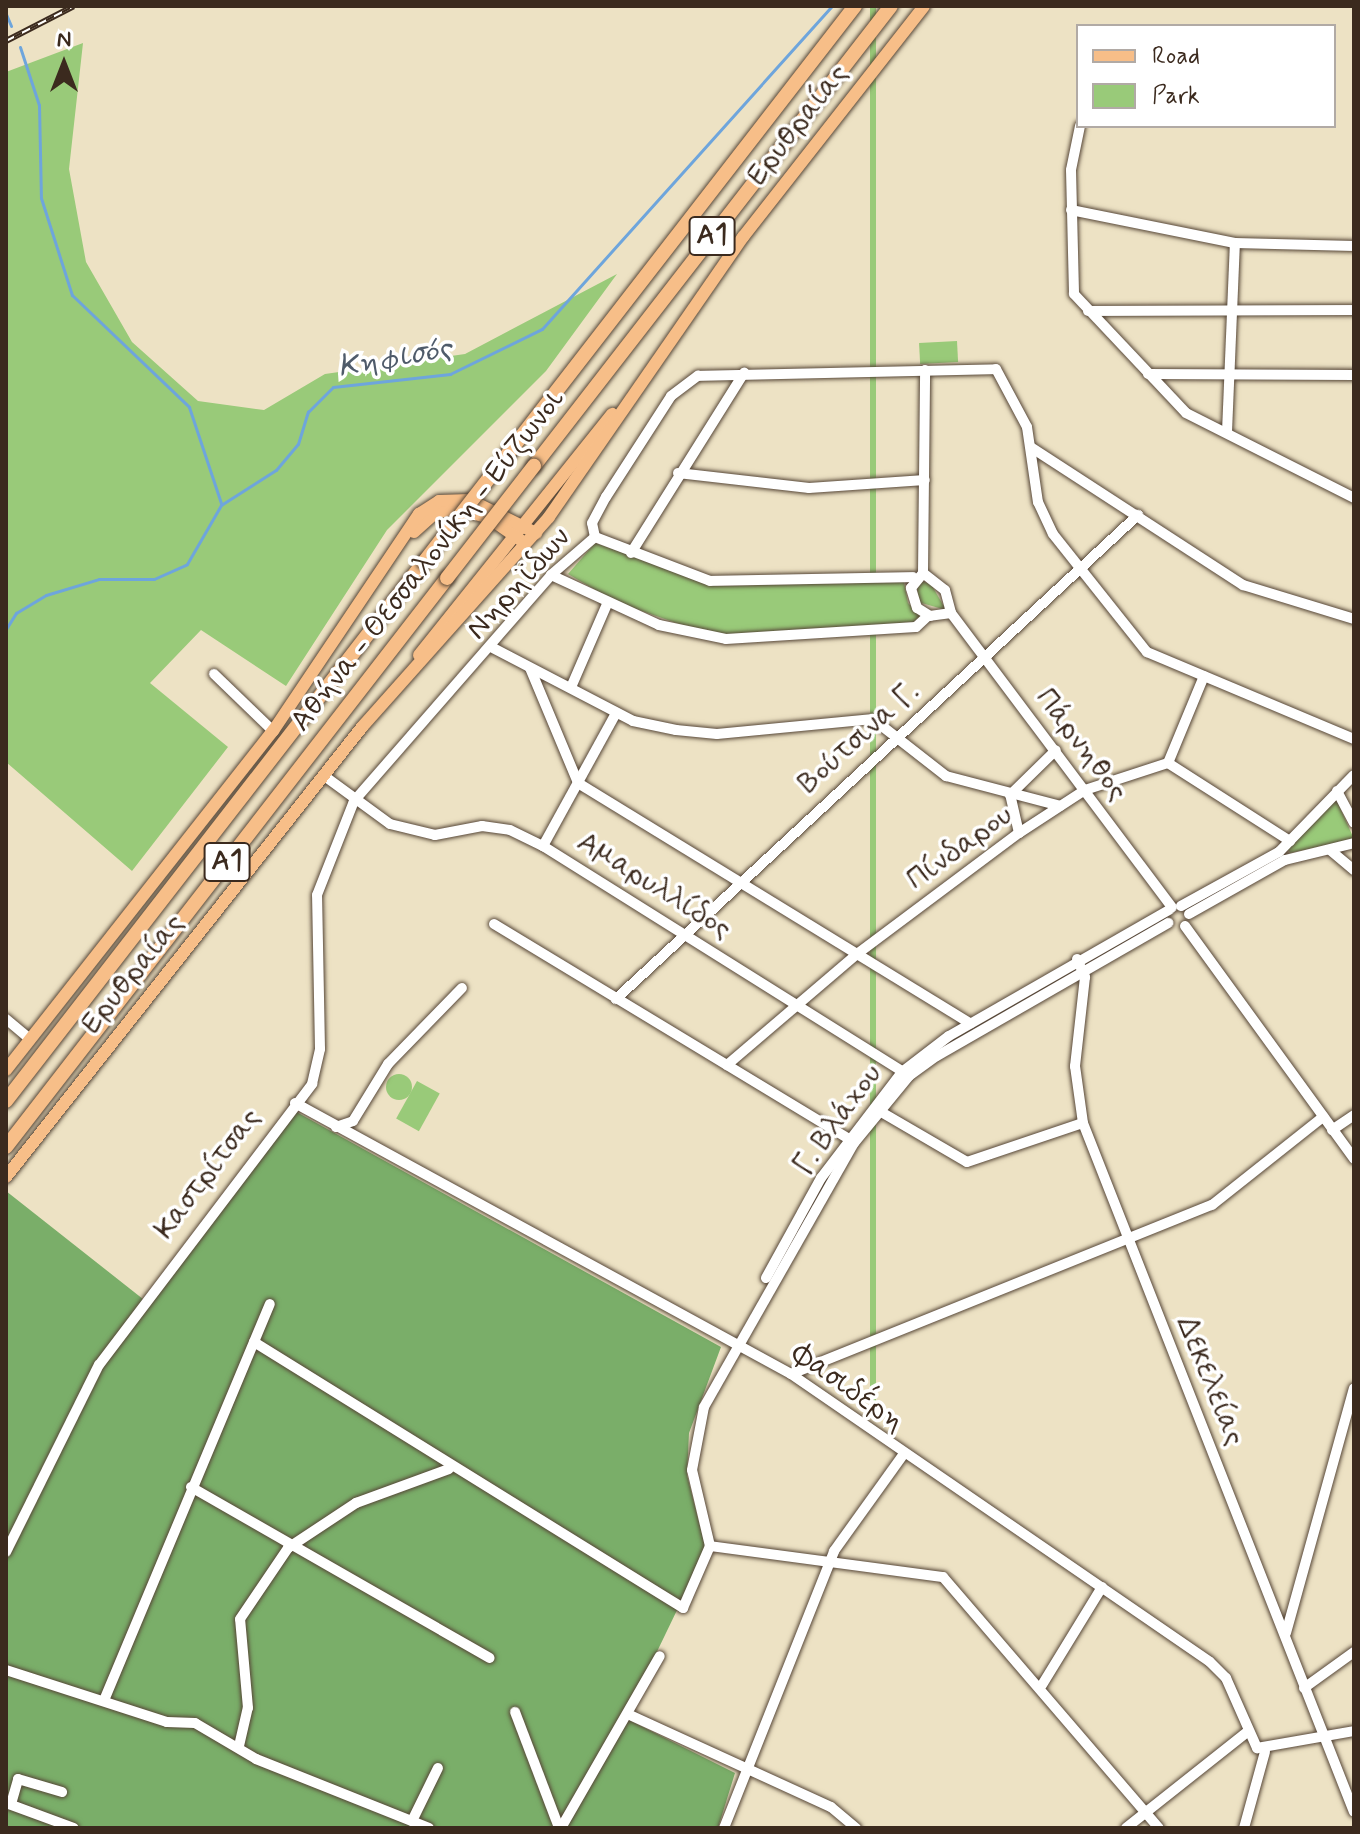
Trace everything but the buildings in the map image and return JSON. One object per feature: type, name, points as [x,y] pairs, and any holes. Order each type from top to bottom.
[{"type":"highway","name":"Αθήνα - Θεσσαλονίκη - Εύζωνοι","points":[[6,1101],[855,6]]},
{"type":"highway","name":"Αθήνα - Θεσσαλονίκη - Εύζωνοι","points":[[6,1147],[891,6]]},
{"type":"main road","name":"Ερυθραίας","points":[[6,1177],[323,775],[532,529],[659,355],[924,6]]},
{"type":"main road","points":[[6,1070],[273,731],[391,559],[412,521],[439,501],[470,500],[532,529]]},
{"type":"main road","points":[[391,559],[443,510],[475,513],[522,541]]},
{"type":"street","points":[[1080,128],[1071,210],[1068,286],[1186,413],[1354,498]]},
{"type":"street","points":[[1071,210],[1235,243],[1354,246]]},
{"type":"street","points":[[1227,432],[1235,243]]},
{"type":"street","points":[[1088,311],[1233,306],[1354,310]]},
{"type":"street","points":[[595,537],[600,507],[676,390],[704,374],[996,369],[1032,448],[1038,502],[1077,571],[1151,655],[1354,739]]},
{"type":"street","points":[[925,370],[925,480],[914,603],[928,616]]},
{"type":"street","points":[[1148,374],[1231,372],[1354,375]]},
{"type":"street","points":[[631,553],[678,473],[744,373]]},
{"type":"street","points":[[1032,448],[1243,585],[1354,619]]},
{"type":"street","points":[[678,473],[809,488],[925,480]]},
{"type":"street","name":"Βούτσινα Γ.","points":[[616,999],[895,736],[1138,515]]},
{"type":"street","name":"Νηρηϊδων","points":[[354,801],[493,648],[551,575],[595,537],[690,577],[740,584],[918,575]]},
{"type":"street","points":[[551,575],[607,604],[676,630],[757,641],[916,627],[928,616],[951,613]]},
{"type":"street","name":"Πάρνηθος","points":[[918,575],[945,590],[951,613],[1178,909]]},
{"type":"street","points":[[572,685],[607,604]]},
{"type":"street","points":[[493,648],[530,668],[572,685],[616,713],[717,734],[873,719],[946,776],[1060,806]]},
{"type":"street","points":[[530,668],[578,783],[970,1023]]},
{"type":"street","points":[[214,674],[273,731]]},
{"type":"street","points":[[1204,676],[1168,763],[1290,841]]},
{"type":"street","points":[[543,846],[616,713]]},
{"type":"street","points":[[1010,795],[1056,750]]},
{"type":"street","name":"Πίνδαρου","points":[[727,1065],[857,954],[1019,833],[1085,790],[1168,763]]},
{"type":"street","name":"Αμαρυλλίδος","points":[[323,775],[354,801],[390,824],[435,835],[482,826],[543,846],[687,933],[905,1074]]},
{"type":"street","points":[[1185,926],[1168,923],[1178,909],[1290,841],[1354,775]]},
{"type":"street","points":[[1337,791],[1354,823]]},
{"type":"street","points":[[1010,795],[1019,833]]},
{"type":"street","name":"Καστρίτσας","points":[[6,1552],[99,1365],[295,1103],[319,1062],[318,887],[354,801]]},
{"type":"street","points":[[1178,909],[1285,860],[1354,843]]},
{"type":"street","points":[[1330,850],[1354,870]]},
{"type":"street","points":[[1178,909],[1185,926],[1354,1159]]},
{"type":"street","name":"Γ. Βλάχου","points":[[710,1546],[691,1457],[704,1407],[734,1344],[851,1141],[905,1074],[970,1023],[1178,909]]},
{"type":"street","name":"Γ. Βλάχου","points":[[905,1074],[1080,964],[1168,923]]},
{"type":"street","points":[[494,924],[851,1141]]},
{"type":"street","name":"Δεκελείας","points":[[1080,964],[1075,1066],[1083,1123],[1354,1812]]},
{"type":"street","points":[[336,1127],[353,1121],[388,1064],[462,988]]},
{"type":"street","points":[[6,1019],[30,1039]]},
{"type":"street","name":"Φασιδέρη","points":[[295,1103],[791,1374],[903,1455],[1102,1587],[1226,1678],[1246,1733],[1265,1752]]},
{"type":"street","points":[[876,1108],[967,1162],[1083,1123]]},
{"type":"street","points":[[1332,1130],[1354,1115]]},
{"type":"street","points":[[791,1374],[1212,1205],[1323,1117]]},
{"type":"street","points":[[105,1698],[270,1304]]},
{"type":"street","points":[[254,1342],[449,1469],[683,1608],[710,1546],[943,1577],[1042,1685],[1159,1828]]},
{"type":"street","points":[[1285,1634],[1354,1388]]},
{"type":"street","points":[[724,1828],[742,1768],[832,1563],[903,1455]]},
{"type":"street","points":[[239,1746],[248,1708],[240,1619],[288,1548],[356,1503],[449,1469]]},
{"type":"street","points":[[191,1487],[288,1548],[490,1658]]},
{"type":"street","points":[[1042,1685],[1102,1587]]},
{"type":"street","points":[[1304,1688],[1354,1652]]},
{"type":"street","points":[[560,1828],[632,1716],[660,1656]]},
{"type":"street","points":[[6,1670],[105,1698],[167,1722],[195,1723],[239,1746],[429,1828]]},
{"type":"street","points":[[515,1712],[560,1828]]},
{"type":"street","points":[[632,1716],[831,1807],[856,1828]]},
{"type":"street","points":[[1244,1828],[1265,1752],[1320,1732],[1354,1731]]},
{"type":"street","points":[[1126,1828],[1148,1815],[1246,1733]]},
{"type":"street","points":[[412,1821],[438,1768]]},
{"type":"street","points":[[62,1792],[18,1779],[9,1803],[74,1828]]},
{"type":"green space","points":[[870,6],[876,6],[876,1416],[870,1416]]},
{"type":"green space","points":[[83,43],[69,169],[86,262],[132,342],[198,401],[264,410],[325,374],[465,354],[617,274],[546,371],[387,530],[286,686],[201,630],[150,683],[228,747],[132,871],[6,762],[6,72]]},
{"type":"green space","points":[[957,341],[958,362],[920,364],[919,343]]},
{"type":"green space","points":[[595,543],[718,586],[904,582],[908,603],[921,616],[913,622],[737,637],[685,626],[616,602],[568,574]]},
{"type":"green space","points":[[917,580],[931,584],[946,610],[918,602]]},
{"type":"green space","points":[[1336,799],[1354,839],[1290,853],[1288,849]]},
{"type":"green space","points":[[399,1074],[408,1078],[412,1087],[408,1096],[399,1100],[390,1096],[386,1087],[390,1078]]},
{"type":"green space","points":[[417,1081],[440,1094],[419,1131],[396,1119]]},
{"type":"green space","points":[[293,1110],[721,1347],[689,1433],[687,1475],[706,1550],[625,1718],[735,1773],[718,1828],[6,1828],[6,1191],[148,1303]]},
{"type":"waterway","name":"Κηφισός","points":[[6,629],[16,613],[46,595],[99,579],[154,579],[187,564],[221,505],[276,470],[298,444],[308,412],[333,387],[450,374],[542,329],[832,6]]},
{"type":"waterway","points":[[6,14],[11,26]]},
{"type":"waterway","points":[[20,47],[39,105],[41,198],[72,295],[189,407],[221,503]]},
{"type":"railway","points":[[6,41],[74,6]]}]
